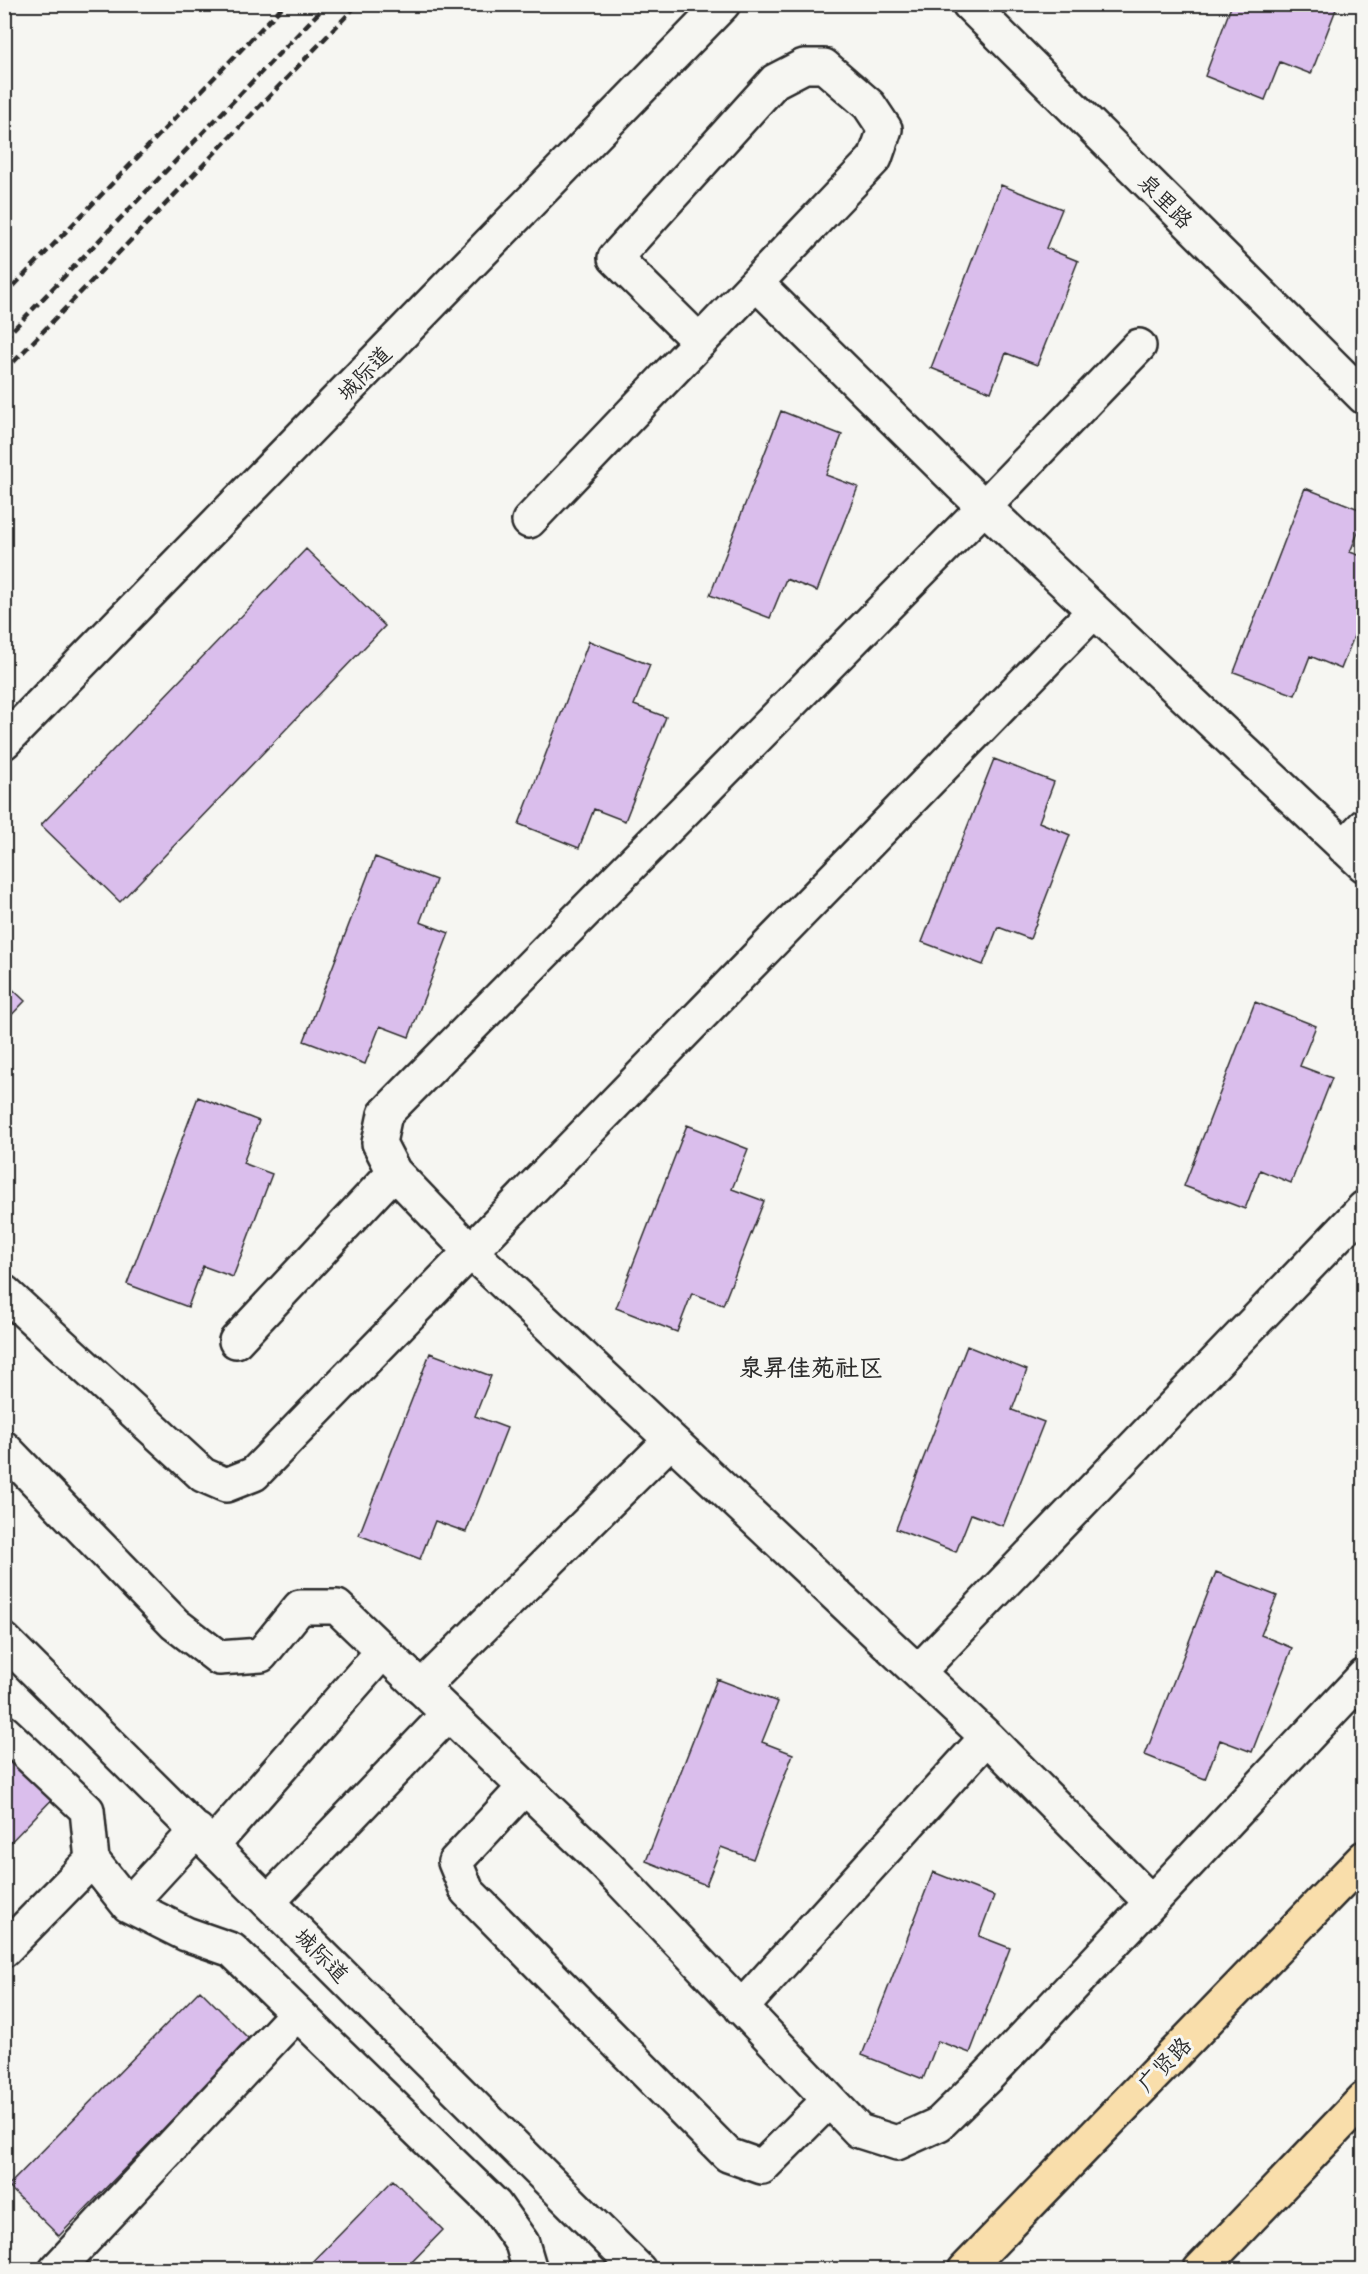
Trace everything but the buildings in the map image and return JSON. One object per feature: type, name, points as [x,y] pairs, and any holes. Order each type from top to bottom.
[{"type":"main road","name":"广贤路","points":[[965,2270],[1364,1858]]},
{"type":"main road","points":[[1200,2270],[1364,2099]]},
{"type":"street","name":"城际道","points":[[4,742],[723,4]]},
{"type":"street","name":"泉里路","points":[[969,4],[1364,397]]},
{"type":"street","points":[[528,521],[700,342],[875,158],[885,129],[870,105],[824,66],[804,66],[775,81],[615,258],[700,342]]},
{"type":"street","points":[[756,283],[984,507],[1094,611],[1357,846]]},
{"type":"street","points":[[1139,346],[984,507],[385,1114],[379,1143],[394,1172],[471,1252],[987,1737],[1151,1902]]},
{"type":"street","points":[[4,1292],[203,1475],[226,1485],[254,1474],[1094,611]]},
{"type":"street","points":[[236,1341],[394,1172]]},
{"type":"street","points":[[918,1672],[1364,1208]]},
{"type":"street","points":[[421,1688],[671,1440]]},
{"type":"street","points":[[4,1448],[175,1624],[219,1658],[261,1655],[300,1607],[337,1607],[602,1861],[859,2131],[897,2143],[939,2124],[988,2076],[1364,1676]]},
{"type":"street","name":"城际道","points":[[4,1640],[639,2270]]},
{"type":"street","points":[[128,1905],[204,1838],[383,1651]]},
{"type":"street","points":[[268,1902],[448,1714]]},
{"type":"street","points":[[4,1732],[87,1810],[92,1860],[128,1905],[186,1934],[232,1950],[495,2205],[522,2243],[530,2270]]},
{"type":"street","points":[[741,2008],[987,1737]]},
{"type":"street","points":[[525,1787],[455,1862],[467,1891],[728,2155],[762,2167],[829,2100]]},
{"type":"street","points":[[4,1950],[92,1860]]},
{"type":"street","points":[[56,2270],[297,2013]]},
{"type":"railway","points":[[4,296],[285,4]]},
{"type":"railway","points":[[4,339],[327,4]]},
{"type":"railway","points":[[4,372],[358,4]]},
{"type":"district","name":"泉昇佳苑社区","points":[[811,1368]]}]
